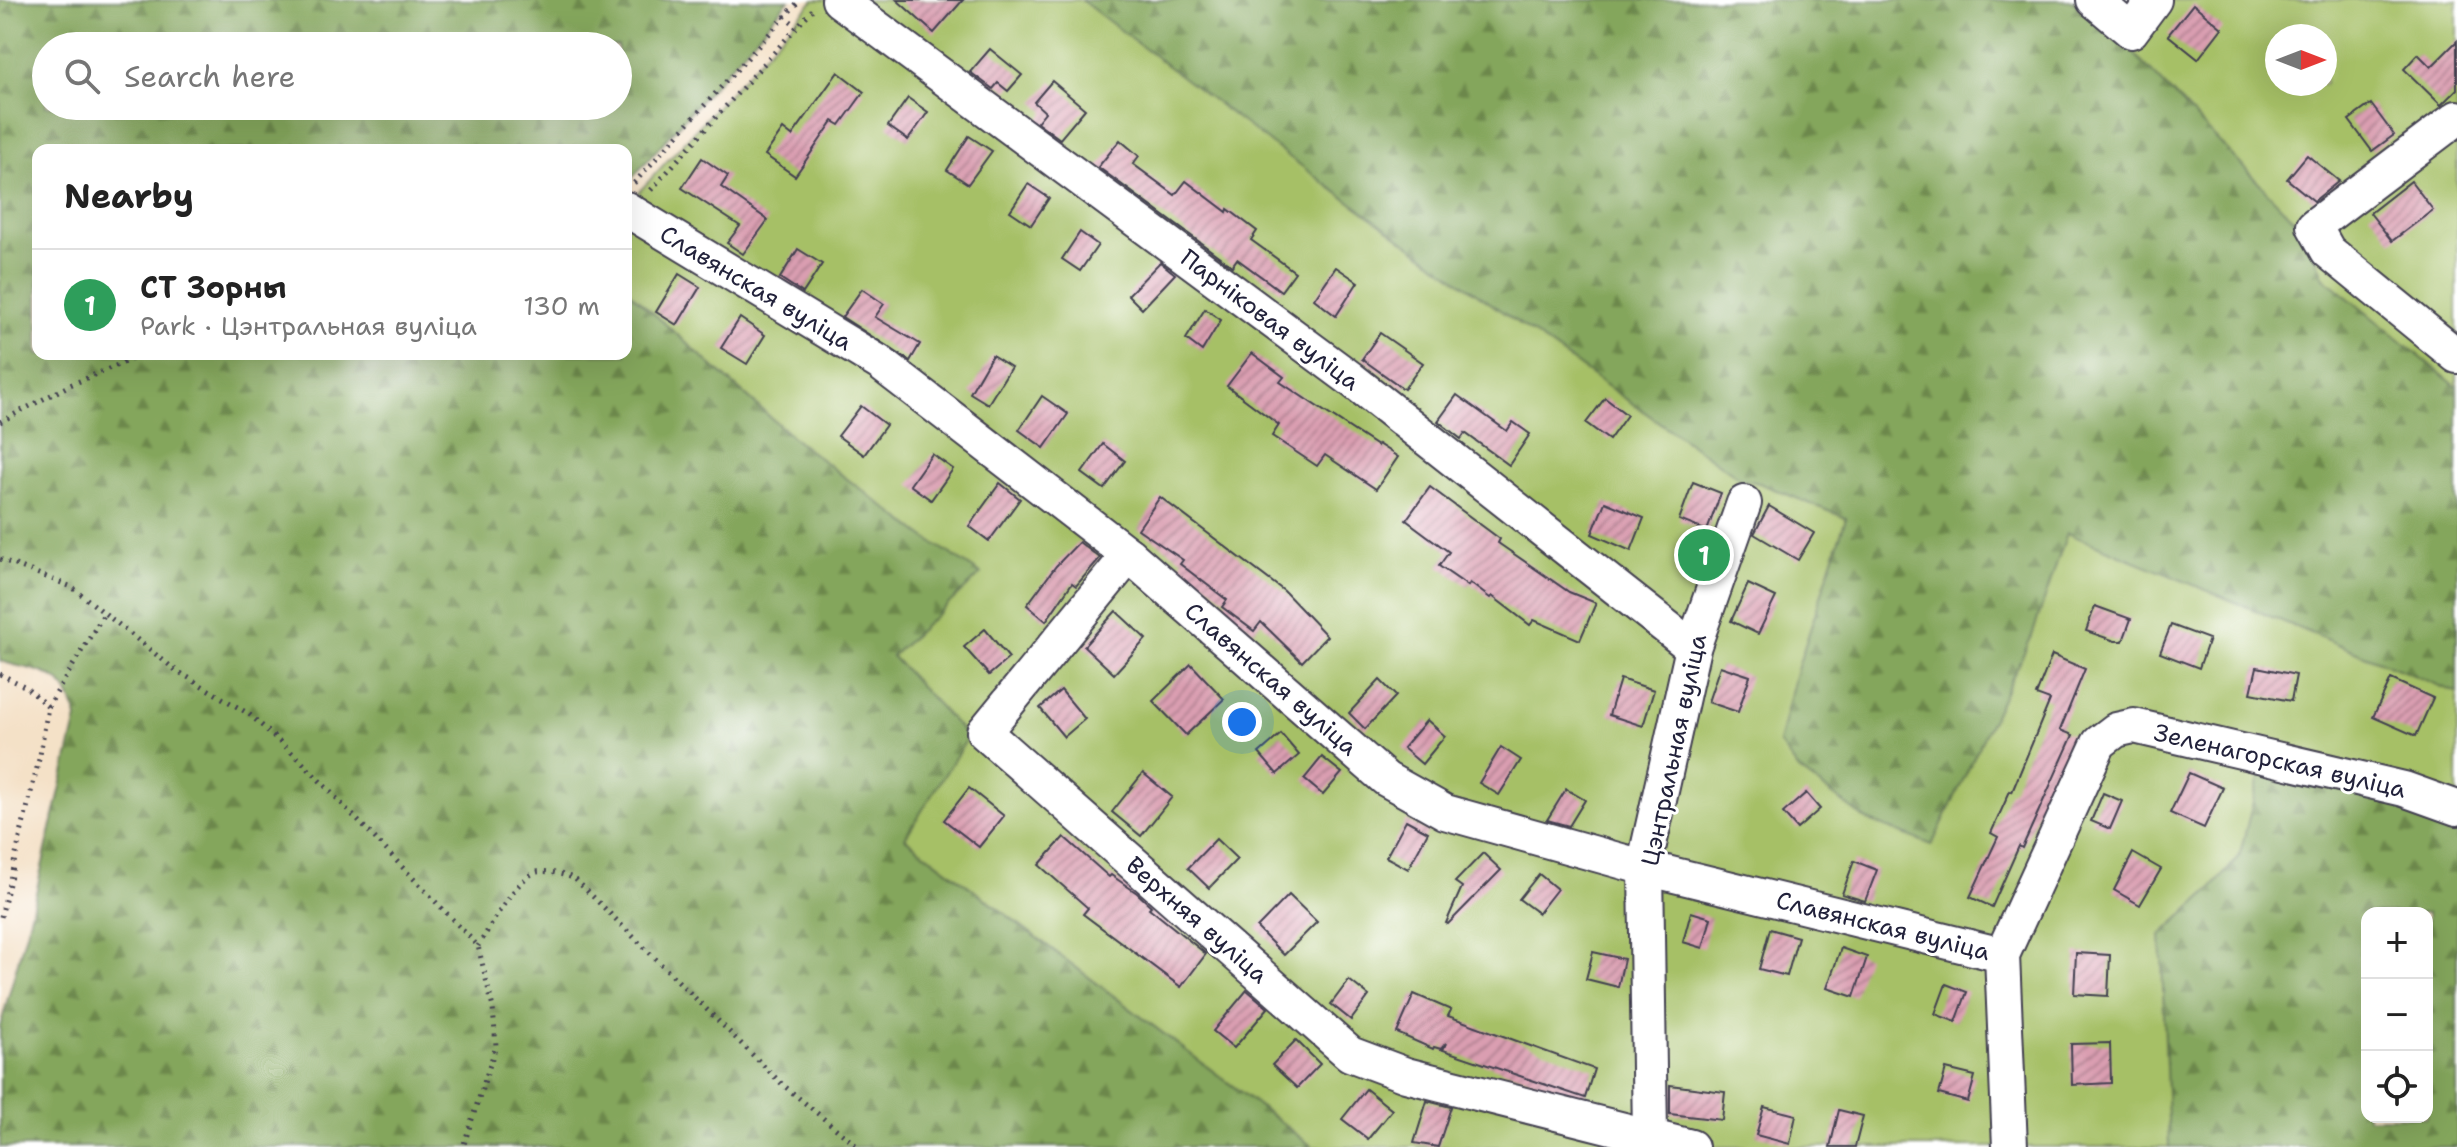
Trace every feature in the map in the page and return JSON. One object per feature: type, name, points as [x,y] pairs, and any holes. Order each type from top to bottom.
[{"type":"street","name":"Парніковая вуліца","points":[[839,0],[1351,379],[1693,648]]},
{"type":"street","points":[[2094,0],[2131,31],[2154,0]]},
{"type":"street","points":[[2457,118],[2314,226],[2328,251],[2457,356]]},
{"type":"street","name":"Славянская вуліца","points":[[632,207],[880,363],[1129,555],[1386,779],[1445,812],[1646,868],[2002,955]]},
{"type":"street","name":"Цэнтральная вуліца","points":[[1648,1141],[1646,868],[1693,648],[1744,503]]},
{"type":"street","name":"Верхняя вуліца","points":[[1129,555],[984,732],[1350,1054],[1406,1075],[1648,1141]]},
{"type":"street","name":"Зеленагорская вуліца","points":[[2010,1147],[2002,955],[2099,743],[2116,730],[2134,726],[2404,789],[2457,808]]},
{"type":"street","points":[[1648,1141],[1691,1147]]},
{"type":"path","points":[[632,199],[800,0]]},
{"type":"path","points":[[632,200],[821,0]]},
{"type":"path","points":[[784,16],[797,26]]},
{"type":"path","points":[[0,422],[70,385],[130,360]]},
{"type":"path","points":[[0,559],[72,587],[174,669],[249,714],[299,759],[478,946],[493,1008],[496,1046],[463,1147]]},
{"type":"path","points":[[0,921],[40,755],[48,707],[105,612]]},
{"type":"path","points":[[0,674],[26,687],[48,707]]},
{"type":"path","points":[[478,946],[519,883],[534,872],[551,872],[574,878],[782,1084],[858,1147]]},
{"type":"green space","points":[[0,0],[789,0],[632,178],[632,144],[32,144],[32,360],[632,360],[632,294],[798,442],[923,536],[981,574],[892,656],[968,737],[905,838],[1313,1147],[0,1147],[0,1027],[31,914],[77,718],[66,690],[59,682],[40,672],[0,661]]},
{"type":"green space","points":[[814,0],[2457,0],[2457,1147],[1313,1147],[904,837],[967,737],[892,656],[980,574],[923,536],[798,442],[632,294],[632,199]]},
{"type":"green space","points":[[1081,0],[2072,0],[2123,42],[2304,230],[2324,278],[2457,387],[2457,693],[2067,533],[2032,636],[1932,845],[1867,820],[1799,770],[1779,743],[1795,676],[1846,518],[1759,483],[1741,479],[1408,244]]},
{"type":"green space","points":[[2262,766],[2457,822],[2457,1147],[2169,1147],[2161,935],[2212,888],[2239,857]]},
{"type":"building","points":[[897,0],[963,0],[934,33]]},
{"type":"building","points":[[2193,4],[2222,28],[2198,59],[2168,35]]},
{"type":"building","points":[[2457,41],[2457,89],[2441,105],[2404,69],[2418,54],[2431,67]]},
{"type":"building","points":[[990,49],[1022,75],[1008,91],[998,83],[993,89],[970,72]]},
{"type":"building","points":[[838,72],[864,92],[840,125],[833,121],[795,176],[765,155],[783,129],[792,136]]},
{"type":"building","points":[[1052,81],[1085,109],[1060,139],[1037,122],[1045,112],[1034,102]]},
{"type":"building","points":[[908,98],[928,112],[908,140],[888,126]]},
{"type":"building","points":[[2371,104],[2394,135],[2372,151],[2349,120]]},
{"type":"building","points":[[969,136],[992,151],[968,184],[947,170]]},
{"type":"building","points":[[1120,140],[1139,156],[1133,164],[1175,195],[1186,181],[1257,231],[1251,240],[1295,272],[1281,291],[1237,259],[1232,266],[1098,167]]},
{"type":"building","points":[[2307,155],[2339,181],[2314,201],[2287,179]]},
{"type":"building","points":[[702,158],[728,176],[721,187],[768,220],[743,254],[727,243],[740,226],[682,188]]},
{"type":"building","points":[[2411,181],[2433,210],[2392,241],[2370,213]]},
{"type":"building","points":[[1028,184],[1049,198],[1031,225],[1010,211]]},
{"type":"building","points":[[1080,232],[1098,245],[1080,271],[1062,259]]},
{"type":"building","points":[[798,249],[822,264],[803,293],[780,278]]},
{"type":"building","points":[[1160,262],[1175,274],[1142,309],[1128,295]]},
{"type":"building","points":[[1336,267],[1358,282],[1336,316],[1314,299]]},
{"type":"building","points":[[679,274],[700,287],[677,325],[656,312]]},
{"type":"building","points":[[862,289],[884,304],[875,317],[920,344],[910,361],[842,317]]},
{"type":"building","points":[[1205,309],[1221,320],[1202,351],[1186,339]]},
{"type":"building","points":[[740,318],[765,335],[747,364],[721,348]]},
{"type":"building","points":[[1380,333],[1423,363],[1404,389],[1362,359]]},
{"type":"building","points":[[1252,353],[1284,377],[1280,382],[1398,457],[1376,489],[1325,455],[1317,466],[1272,436],[1279,425],[1227,386]]},
{"type":"building","points":[[992,355],[1011,367],[988,404],[970,393]]},
{"type":"building","points":[[1457,395],[1507,431],[1513,422],[1530,434],[1509,465],[1465,433],[1461,439],[1438,421]]},
{"type":"building","points":[[1042,396],[1068,414],[1044,448],[1019,430]]},
{"type":"building","points":[[1605,398],[1627,415],[1609,440],[1586,423]]},
{"type":"building","points":[[861,406],[886,425],[864,455],[838,436]]},
{"type":"building","points":[[1103,444],[1125,461],[1104,489],[1082,473]]},
{"type":"building","points":[[932,454],[953,469],[931,500],[910,485]]},
{"type":"building","points":[[1693,482],[1721,493],[1707,531],[1679,520]]},
{"type":"building","points":[[1000,483],[1020,499],[989,541],[969,526]]},
{"type":"building","points":[[1430,487],[1500,539],[1498,543],[1569,592],[1596,603],[1580,640],[1534,620],[1530,625],[1492,596],[1490,598],[1470,583],[1468,586],[1439,566],[1449,552],[1406,520]]},
{"type":"building","points":[[1160,497],[1284,591],[1327,636],[1302,662],[1261,622],[1254,631],[1222,607],[1227,600],[1180,564],[1183,560],[1138,529]]},
{"type":"building","points":[[1605,502],[1644,518],[1631,551],[1592,534]]},
{"type":"building","points":[[1769,506],[1814,533],[1798,560],[1754,534]]},
{"type":"building","points":[[1079,542],[1100,558],[1076,586],[1072,583],[1046,621],[1027,605],[1056,566]]},
{"type":"building","points":[[1748,584],[1776,597],[1758,634],[1731,621]]},
{"type":"building","points":[[2095,606],[2131,619],[2123,641],[2086,631]]},
{"type":"building","points":[[1116,611],[1146,639],[1114,674],[1084,646]]},
{"type":"building","points":[[2171,625],[2209,639],[2199,668],[2160,653]]},
{"type":"building","points":[[985,629],[1009,658],[989,675],[964,647]]},
{"type":"building","points":[[2052,655],[2085,669],[2060,730],[2073,735],[1992,907],[1970,897],[1998,837],[1991,833],[2012,792],[2050,700],[2036,695]]},
{"type":"building","points":[[1191,664],[1224,699],[1186,735],[1153,701]]},
{"type":"building","points":[[1720,666],[1750,676],[1738,712],[1708,702]]},
{"type":"building","points":[[2257,667],[2296,675],[2291,701],[2251,693]]},
{"type":"building","points":[[1620,679],[1654,690],[1643,726],[1609,715]]},
{"type":"building","points":[[2391,679],[2433,698],[2416,736],[2373,717]]},
{"type":"building","points":[[1380,680],[1396,696],[1365,729],[1349,713]]},
{"type":"building","points":[[1061,690],[1085,719],[1064,737],[1040,708]]},
{"type":"building","points":[[1427,720],[1445,736],[1422,764],[1403,748]]},
{"type":"building","points":[[1281,734],[1299,755],[1277,774],[1259,753]]},
{"type":"building","points":[[1501,747],[1521,760],[1499,795],[1479,783]]},
{"type":"building","points":[[1322,757],[1342,773],[1323,795],[1304,779]]},
{"type":"building","points":[[1143,773],[1172,797],[1141,836],[1112,812]]},
{"type":"building","points":[[2189,773],[2223,788],[2204,828],[2170,813]]},
{"type":"building","points":[[969,788],[1004,816],[979,847],[944,820]]},
{"type":"building","points":[[1566,789],[1585,800],[1569,826],[1547,820]]},
{"type":"building","points":[[1806,793],[1820,809],[1797,829],[1783,813]]},
{"type":"building","points":[[2103,793],[2122,801],[2110,829],[2091,821]]},
{"type":"building","points":[[1406,820],[1428,832],[1408,869],[1386,857]]},
{"type":"building","points":[[1064,837],[1109,877],[1111,875],[1137,893],[1151,906],[1149,908],[1206,954],[1181,987],[1083,914],[1088,908],[1039,865]]},
{"type":"building","points":[[1216,839],[1237,859],[1209,888],[1188,868]]},
{"type":"building","points":[[1483,853],[1501,870],[1446,923],[1462,887],[1455,882]]},
{"type":"building","points":[[2133,853],[2161,869],[2140,905],[2114,890]]},
{"type":"building","points":[[1854,861],[1877,870],[1865,901],[1842,894]]},
{"type":"building","points":[[1539,874],[1557,889],[1538,913],[1519,899]]},
{"type":"building","points":[[1289,895],[1317,922],[1284,955],[1257,928]]},
{"type":"building","points":[[1691,912],[1711,918],[1703,948],[1683,942]]},
{"type":"building","points":[[1770,929],[1798,937],[1787,976],[1759,969]]},
{"type":"building","points":[[1841,948],[1867,957],[1854,997],[1827,988]]},
{"type":"building","points":[[1593,952],[1624,959],[1618,987],[1586,979]]},
{"type":"building","points":[[2076,953],[2110,955],[2108,996],[2074,994]]},
{"type":"building","points":[[1349,980],[1369,996],[1351,1020],[1331,1004]]},
{"type":"building","points":[[1946,984],[1967,992],[1956,1022],[1935,1014]]},
{"type":"building","points":[[1247,990],[1268,1008],[1234,1048],[1213,1031]]},
{"type":"building","points":[[1414,994],[1451,1010],[1448,1016],[1594,1069],[1585,1098],[1443,1050],[1446,1043],[1441,1049],[1433,1049],[1397,1033]]},
{"type":"building","points":[[1296,1040],[1320,1064],[1297,1088],[1272,1065]]},
{"type":"building","points":[[2110,1043],[2111,1083],[2072,1085],[2071,1044]]},
{"type":"building","points":[[1946,1069],[1975,1076],[1968,1102],[1939,1094]]},
{"type":"building","points":[[1670,1085],[1725,1092],[1722,1120],[1670,1114]]},
{"type":"building","points":[[1366,1089],[1392,1110],[1368,1139],[1342,1119]]},
{"type":"building","points":[[1427,1101],[1451,1107],[1438,1147],[1414,1143]]},
{"type":"building","points":[[1764,1107],[1796,1115],[1790,1144],[1756,1135]]},
{"type":"building","points":[[1839,1110],[1863,1116],[1855,1147],[1830,1147]]},
{"type":"place","name":"СТ Зорны","points":[[1704,555]]}]
